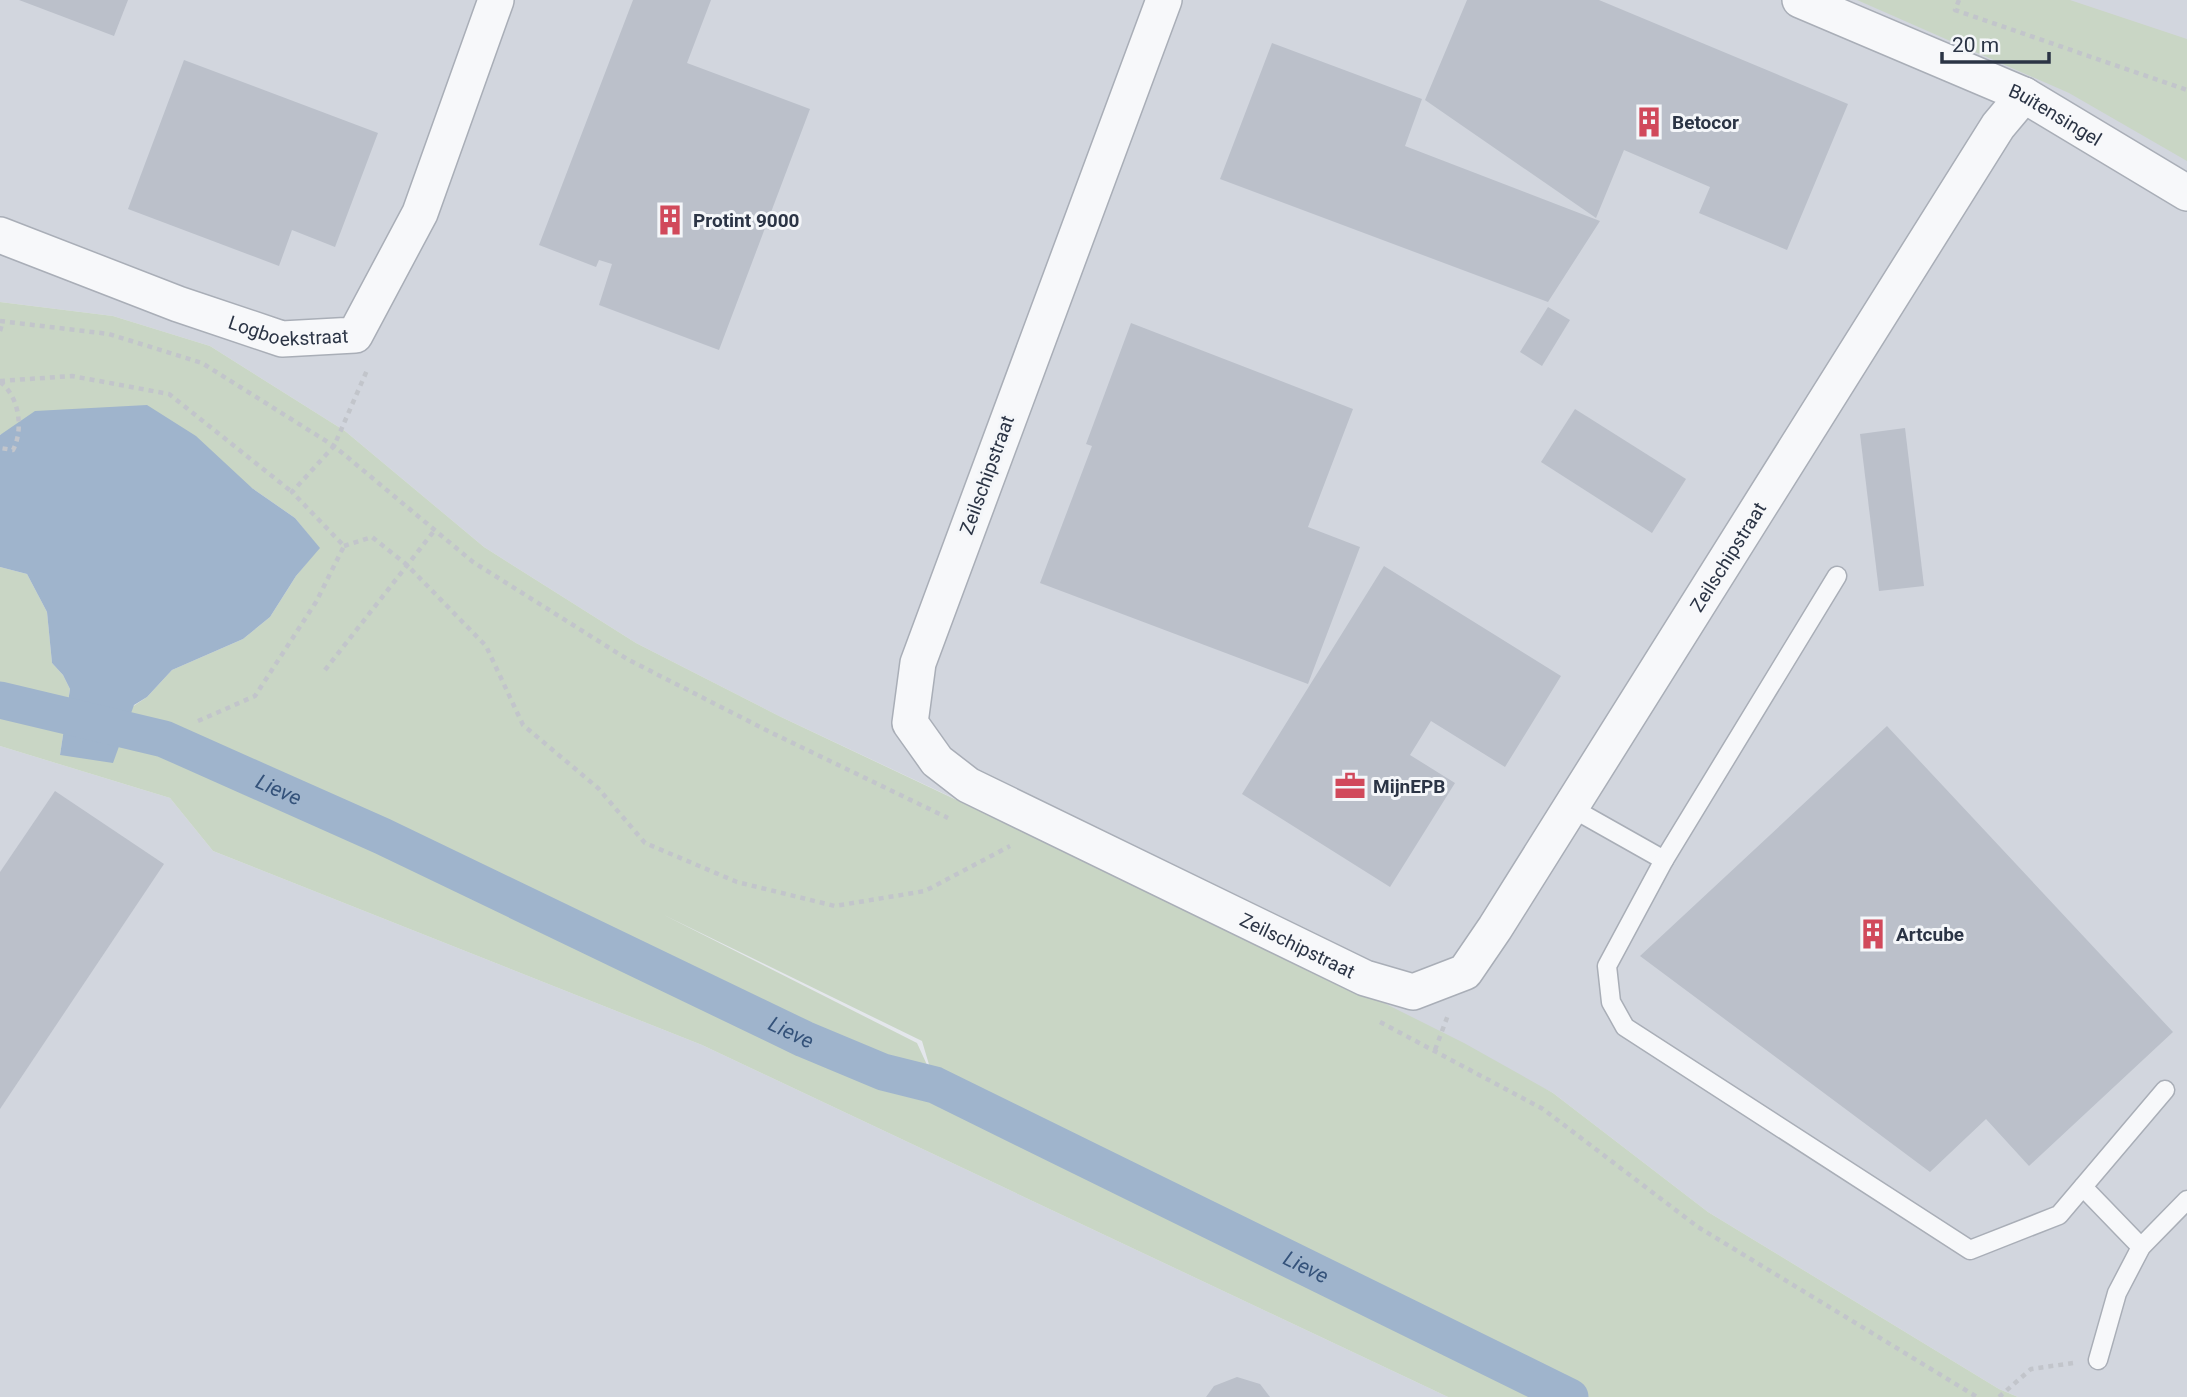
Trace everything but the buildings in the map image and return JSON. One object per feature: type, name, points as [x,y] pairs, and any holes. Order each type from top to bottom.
[{"type":"street","name":"Logboekstraat","points":[[0,235],[178,304],[282,339],[355,335],[420,213],[496,0]]},
{"type":"street","name":"Zeilschipstraat","points":[[1164,0],[918,663],[910,723],[937,761],[968,785],[1365,978],[1413,992],[1465,972],[1998,126],[2024,95]]},
{"type":"street","name":"Buitensingel","points":[[1800,0],[2024,95],[2187,193]]},
{"type":"lane","points":[[1837,576],[1664,860],[1607,966],[1611,1002],[1625,1027],[1970,1250],[2059,1215],[2165,1090]]},
{"type":"lane","points":[[1570,807],[1664,860]]},
{"type":"lane","points":[[2083,1187],[2141,1247]]},
{"type":"lane","points":[[2098,1360],[2117,1293],[2141,1247],[2187,1200]]},
{"type":"path","points":[[1959,0],[1955,10],[2187,90]]},
{"type":"path","points":[[0,331],[3,321]]},
{"type":"path","points":[[292,492],[334,446],[373,356],[355,335]]},
{"type":"path","points":[[0,381],[72,376],[169,394],[292,492],[344,545]]},
{"type":"path","points":[[0,381],[18,410],[16,443],[13,450],[0,448]]},
{"type":"path","points":[[325,670],[434,531]]},
{"type":"path","points":[[198,721],[255,696],[309,613],[344,545],[372,537],[407,565],[486,646],[523,726],[598,788],[645,843],[737,882],[835,906],[925,891],[1010,846]]},
{"type":"path","points":[[1999,1397],[2031,1369],[2098,1360]]},
{"type":"shaded area","points":[[0,0],[2187,0],[2187,1397],[2018,1397],[1999,1389],[1708,1212],[1553,1093],[1119,876],[779,716],[636,643],[484,547],[345,431],[210,346],[113,316],[0,302]]},
{"type":"shaded area","points":[[0,746],[170,798],[213,851],[702,1045],[1448,1397],[0,1397]]},
{"type":"green space","points":[[1857,0],[2070,0],[2187,39],[2187,161],[2069,93]]},
{"type":"green space","points":[[0,302],[113,316],[210,346],[345,431],[484,547],[636,643],[779,716],[1354,988],[1464,1043],[1553,1093],[1708,1212],[1999,1389],[2018,1397],[1448,1397],[702,1045],[213,851],[170,798],[0,746],[0,567],[27,574],[47,612],[52,663],[63,675],[70,689],[60,755],[147,697],[172,670],[243,639],[270,617],[296,576],[319,548],[295,518],[252,488],[6,432],[0,435]],"holes":[[[664,915],[922,1041],[933,1078],[917,1043]]]},
{"type":"water","points":[[147,405],[196,436],[252,488],[295,518],[320,548],[296,576],[270,617],[243,639],[172,670],[147,697],[134,705],[113,763],[60,755],[70,689],[63,675],[52,663],[47,612],[27,574],[0,567],[0,435],[35,411]]},
{"type":"waterway","name":"Lieve","points":[[0,700],[164,739],[382,836],[804,1039],[883,1072],[935,1085],[1570,1397]]},
{"type":"place","name":"Betocor","points":[[1649,122]]},
{"type":"place","name":"Protint 9000","points":[[670,220]]},
{"type":"place","name":"MijnEPB","points":[[1350,786]]},
{"type":"place","name":"Artcube","points":[[1873,934]]}]
